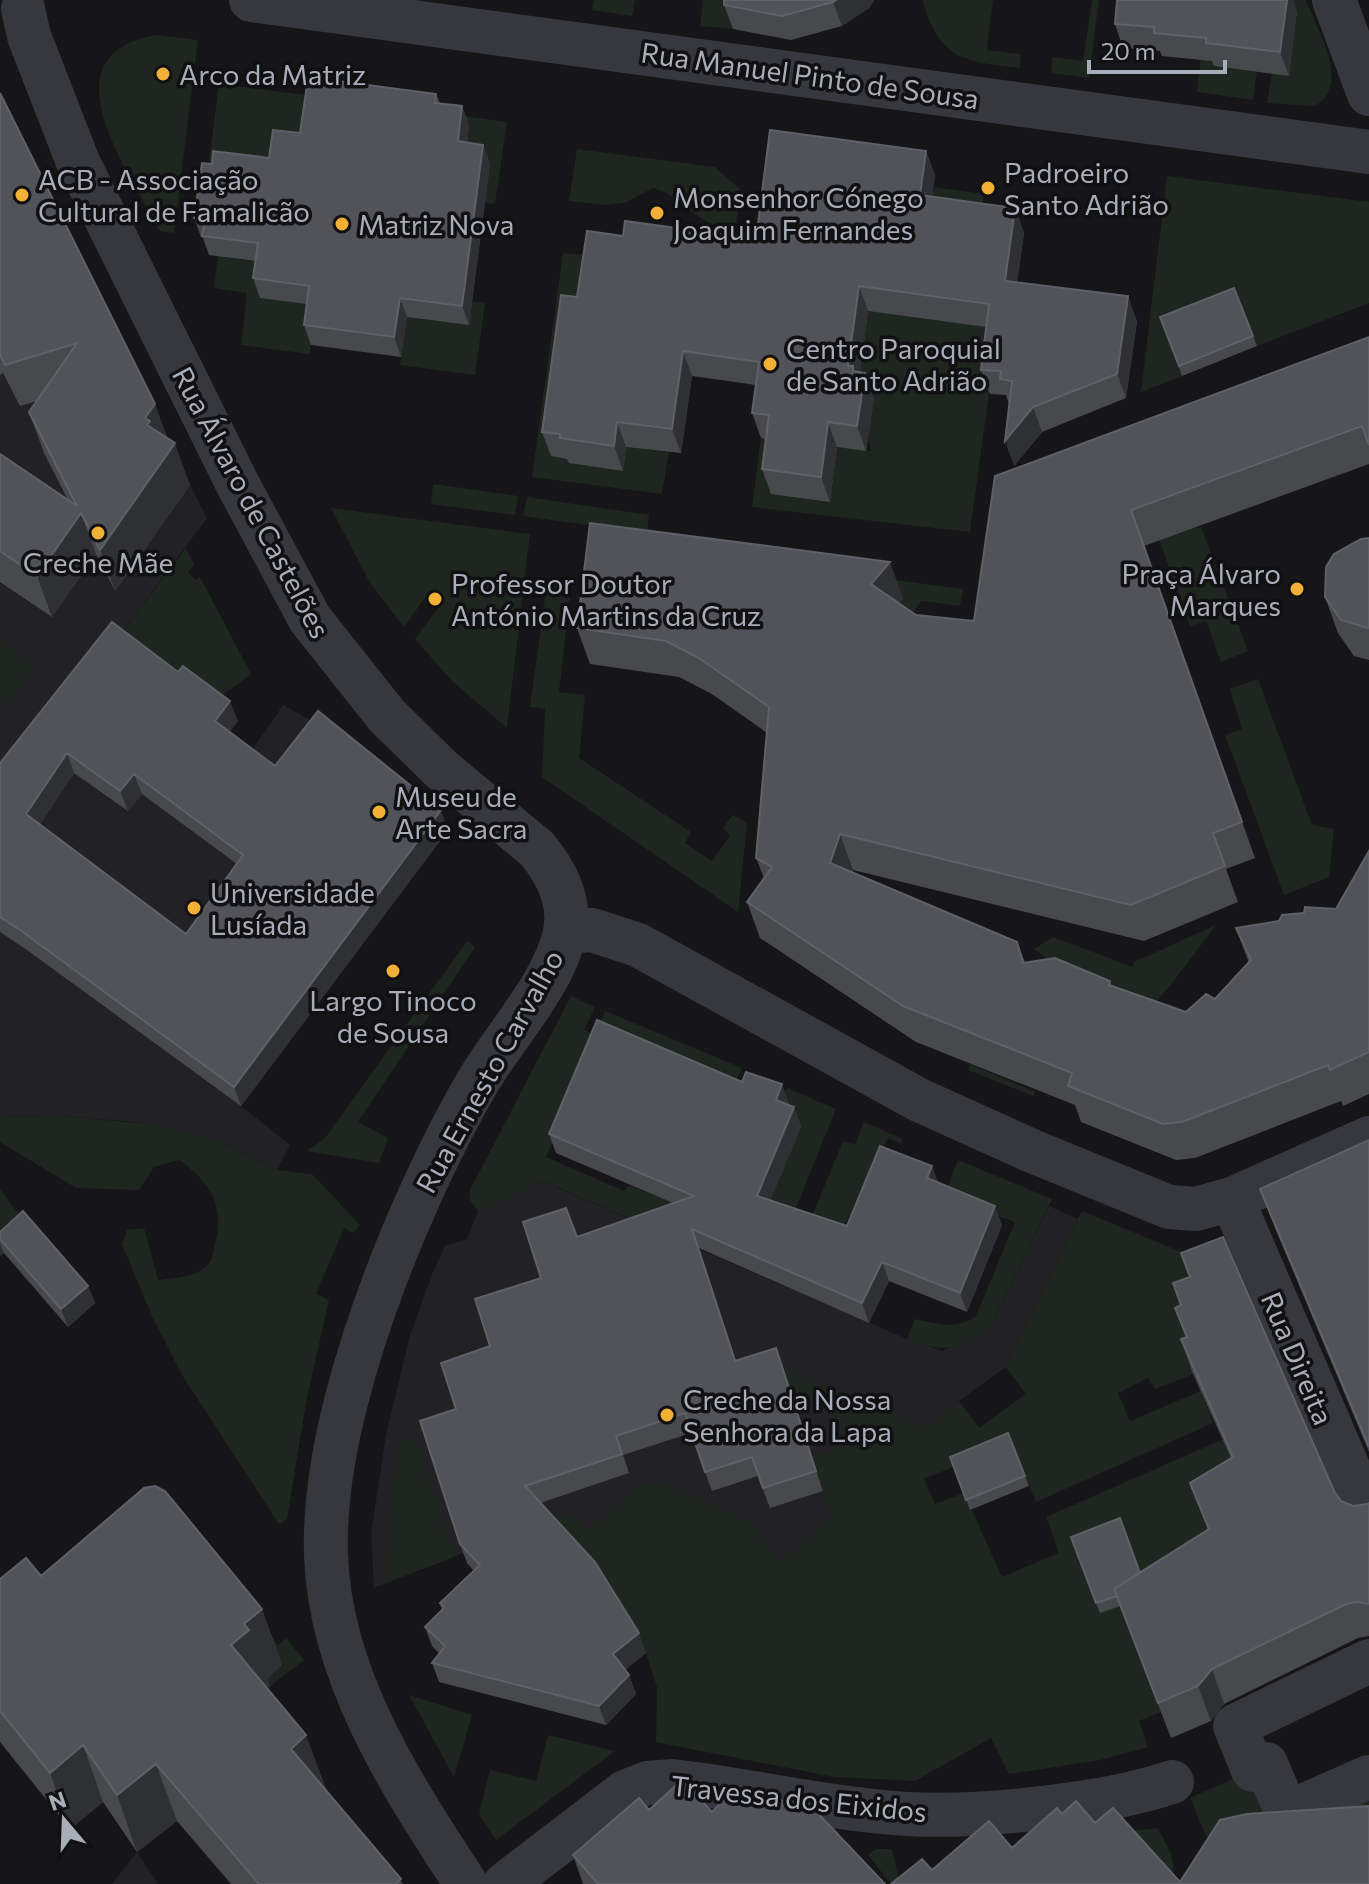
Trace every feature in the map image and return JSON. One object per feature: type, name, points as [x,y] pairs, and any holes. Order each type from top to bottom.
[{"type":"street","name":"Rua Manuel Pinto de Sousa","points":[[251,0],[1369,152]]},
{"type":"street","points":[[1334,0],[1369,94]]},
{"type":"street","name":"Rua Álvaro de Castelões","points":[[21,5],[29,36],[78,162],[251,510],[310,619],[387,716],[441,769],[537,849],[550,864],[563,898],[565,932]]},
{"type":"street","points":[[565,932],[592,930],[638,945],[919,1100],[1169,1207],[1196,1209],[1232,1199],[1369,1138]]},
{"type":"street","name":"Rua Ernesto Carvalho","points":[[466,1884],[389,1760],[349,1668],[331,1594],[327,1517],[346,1406],[366,1339],[414,1208],[478,1082],[541,984],[565,932]]},
{"type":"street","name":"Rua Direita","points":[[1232,1199],[1369,1516]]},
{"type":"street","points":[[1369,1661],[1235,1726],[1253,1770],[1266,1764],[1287,1813],[1369,1777]]},
{"type":"street","name":"Travessa dos Eixidos","points":[[505,1884],[625,1792],[647,1783],[687,1782],[908,1814],[964,1813],[1103,1799],[1172,1782]]},
{"type":"shaded area","points":[[594,0],[635,0],[632,16],[592,10]]},
{"type":"shaded area","points":[[703,0],[733,0],[733,29],[700,26]]},
{"type":"shaded area","points":[[922,0],[993,0],[987,50],[1021,54],[1020,68],[983,63],[957,54],[937,35]]},
{"type":"shaded area","points":[[1092,0],[1099,0],[1089,78],[1051,73],[1052,57],[1083,61]]},
{"type":"shaded area","points":[[1207,0],[1214,66],[1257,72],[1253,100],[1197,92]]},
{"type":"shaded area","points":[[1284,0],[1306,0],[1328,56],[1331,85],[1326,96],[1315,106],[1267,103]]},
{"type":"shaded area","points":[[157,35],[198,40],[174,233],[160,231],[115,149],[104,118],[99,90],[104,65],[123,46]]},
{"type":"shaded area","points":[[219,84],[337,99],[307,153],[276,178],[208,168]]},
{"type":"shaded area","points":[[443,113],[507,122],[495,204],[485,203]]},
{"type":"shaded area","points":[[577,149],[715,167],[740,189],[736,225],[714,225],[653,188],[624,203],[606,205],[569,201]]},
{"type":"shaded area","points":[[1167,176],[1369,202],[1369,303],[1257,346],[1238,298],[1164,327],[1182,376],[1141,392]]},
{"type":"shaded area","points":[[934,187],[984,194],[980,226],[929,220]]},
{"type":"shaded area","points":[[563,253],[596,256],[622,471],[626,447],[669,452],[662,494],[532,477]]},
{"type":"shaded area","points":[[218,256],[265,263],[316,305],[310,354],[241,345],[247,293],[214,288]]},
{"type":"shaded area","points":[[472,301],[485,303],[475,375],[400,365],[407,317]]},
{"type":"shaded area","points":[[858,309],[980,326],[1000,313],[970,532],[752,507],[761,438],[778,440],[830,501],[837,447],[871,451],[857,390],[863,345]]},
{"type":"shaded area","name":"Universidade Lusíada","points":[[107,324],[162,466],[190,485],[207,518],[121,634],[238,721],[223,741],[246,759],[283,705],[314,722],[412,874],[241,1106],[290,1145],[277,1170],[221,1142],[136,1122],[61,1116],[0,1117],[0,375]]},
{"type":"shaded area","points":[[1133,467],[1191,512],[1197,528],[1201,527],[1248,651],[1221,662],[1206,621],[1190,626]]},
{"type":"shaded area","points":[[433,484],[518,496],[515,515],[431,504]]},
{"type":"shaded area","points":[[527,497],[649,515],[647,533],[523,516]]},
{"type":"shaded area","points":[[331,508],[530,534],[507,728],[453,682],[415,639],[445,599],[430,591],[404,627],[370,583]]},
{"type":"shaded area","points":[[606,542],[963,589],[960,606],[921,601],[901,632],[885,620],[902,598]]},
{"type":"shaded area","points":[[186,548],[194,565],[188,572],[195,580],[200,577],[251,674],[223,695],[188,669],[181,678],[121,634]]},
{"type":"shaded area","points":[[547,583],[571,585],[559,692],[585,695],[579,758],[691,832],[685,843],[712,861],[730,836],[723,828],[733,815],[747,823],[738,912],[542,777],[545,709],[530,707]]},
{"type":"shaded area","points":[[0,640],[34,665],[4,709],[0,706]]},
{"type":"shaded area","points":[[1258,679],[1312,825],[1334,829],[1329,877],[1284,895],[1225,735],[1242,729],[1230,689]]},
{"type":"shaded area","points":[[1216,925],[1170,986],[1129,1031],[1123,1016],[1034,949],[1053,937],[1133,967],[1134,962]]},
{"type":"shaded area","points":[[467,941],[475,947],[358,1122],[388,1138],[379,1163],[307,1151],[325,1138]]},
{"type":"shaded area","points":[[571,996],[595,1007],[584,1030],[598,1037],[546,1157],[624,1191],[629,1185],[674,1203],[672,1237],[541,1180],[521,1194],[478,1211],[470,1200],[470,1190]]},
{"type":"shaded area","points":[[605,1011],[742,1068],[689,1195],[596,1031]]},
{"type":"shaded area","points":[[970,1064],[1035,1092],[1033,1096],[968,1070]]},
{"type":"shaded area","points":[[787,1088],[836,1109],[793,1215],[768,1206],[801,1127],[781,1101]]},
{"type":"shaded area","points":[[61,1116],[160,1125],[221,1142],[277,1170],[312,1174],[360,1225],[353,1233],[344,1228],[316,1294],[329,1300],[307,1397],[287,1519],[279,1524],[182,1375],[152,1316],[122,1244],[127,1230],[144,1228],[158,1280],[200,1271],[211,1260],[218,1231],[212,1196],[199,1176],[179,1160],[154,1167],[139,1190],[76,1188],[0,1142],[0,1117]]},
{"type":"shaded area","points":[[864,1122],[903,1139],[901,1144],[888,1138],[837,1240],[806,1231],[843,1141],[855,1145]]},
{"type":"shaded area","points":[[958,1160],[1052,1199],[990,1327],[970,1341],[941,1348],[907,1339],[915,1319],[954,1324],[976,1316],[1015,1222],[944,1196]]},
{"type":"shaded area","name":"Creche da Nossa Senhora da Lapa","points":[[540,1180],[907,1339],[942,1351],[990,1327],[1049,1206],[1078,1219],[1006,1367],[959,1401],[798,1549],[646,1653],[499,1539],[374,1588],[371,1534],[386,1435],[410,1335],[433,1272],[445,1246],[467,1239],[478,1211],[470,1200],[470,1190]]},
{"type":"shaded area","points":[[0,1189],[30,1229],[0,1255]]},
{"type":"shaded area","points":[[1082,1211],[1179,1251],[1233,1261],[1243,1268],[1194,1288],[1199,1372],[1155,1389],[1148,1378],[1118,1393],[1130,1421],[1201,1391],[1213,1423],[1036,1502],[1011,1443],[924,1479],[935,1504],[964,1493],[1002,1577],[1059,1553],[1046,1517],[1235,1434],[1246,1464],[1215,1546],[1161,1712],[1139,1721],[1148,1747],[1100,1760],[1009,1774],[991,1738],[915,1781],[834,1777],[656,1742],[657,1687],[646,1653],[547,1521],[568,1513],[586,1531],[642,1485],[662,1481],[754,1524],[776,1564],[832,1518],[812,1457],[847,1445],[833,1406],[790,1391],[783,1368],[928,1429],[959,1401],[979,1428],[1026,1394],[1006,1367]]},
{"type":"shaded area","points":[[414,1438],[454,1557],[388,1582],[386,1565],[398,1443]]},
{"type":"shaded area","points":[[263,1626],[278,1645],[286,1638],[304,1660],[270,1686],[265,1681],[283,1665],[255,1632]]},
{"type":"shaded area","points":[[409,1695],[472,1715],[454,1777]]},
{"type":"shaded area","points":[[548,1735],[615,1751],[496,1840],[479,1814],[490,1770],[536,1781]]},
{"type":"shaded area","points":[[1266,1764],[1287,1813],[1369,1777],[1369,1842],[1220,1869],[1190,1798]]},
{"type":"shaded area","points":[[1158,1828],[1171,1854],[1174,1871],[1160,1881],[1088,1835]]},
{"type":"shaded area","points":[[876,1849],[892,1849],[900,1884],[891,1884],[868,1855]]},
{"type":"shaded area","points":[[137,1852],[158,1884],[112,1884]]},
{"type":"building","points":[[724,0],[836,0],[782,16],[724,5]]},
{"type":"building","points":[[1117,0],[1287,0],[1280,52],[1206,43],[1206,38],[1154,33],[1154,27],[1115,24]]},
{"type":"building","name":"Matriz Nova","points":[[330,80],[436,94],[435,103],[462,106],[458,141],[483,145],[462,306],[400,298],[394,337],[304,325],[309,286],[253,278],[258,243],[202,236],[205,220],[194,218],[202,163],[212,164],[213,151],[269,158],[273,130],[300,133],[307,85],[329,87]]},
{"type":"building","points":[[0,93],[155,404],[145,418],[150,421],[147,425],[175,443],[100,550],[81,513],[37,576],[0,551],[0,454],[77,506],[29,412],[77,343],[5,365],[0,355]]},
{"type":"building","points":[[770,130],[926,151],[920,195],[1015,208],[1005,281],[1128,296],[1117,374],[1033,407],[1005,441],[1012,381],[1000,379],[1001,371],[981,370],[989,304],[859,286],[848,366],[853,366],[853,371],[865,373],[857,426],[828,422],[821,477],[762,469],[769,415],[752,413],[759,362],[683,351],[672,429],[617,422],[614,446],[560,438],[560,434],[542,432],[561,295],[577,297],[587,231],[623,236],[625,221],[756,239]]},
{"type":"building","points":[[1234,288],[1253,336],[1179,366],[1160,317]]},
{"type":"building","points":[[1369,337],[1369,445],[1362,426],[1131,510],[1242,822],[1213,833],[1225,866],[1131,905],[840,834],[830,863],[1017,942],[1023,963],[1055,958],[1110,981],[1109,985],[1186,1012],[1206,994],[1215,999],[1251,960],[1236,928],[1279,921],[1282,915],[1304,913],[1305,907],[1336,909],[1369,851],[1369,1052],[1330,1070],[1328,1065],[1182,1122],[1163,1124],[1068,1086],[1072,1073],[903,1006],[747,902],[772,867],[756,858],[769,707],[699,658],[666,641],[577,628],[590,523],[890,562],[871,584],[916,615],[974,621],[995,476]]},
{"type":"building","points":[[1369,538],[1368,628],[1341,620],[1325,597],[1326,567],[1334,554],[1361,539]]},
{"type":"building","points":[[112,622],[178,672],[183,666],[230,701],[215,721],[275,766],[318,711],[441,810],[234,1087],[0,917],[0,763]],"holes":[[[67,753],[120,791],[134,774],[243,855],[186,934],[26,814]]]},
{"type":"building","points":[[597,1020],[742,1082],[746,1072],[782,1084],[776,1100],[794,1107],[757,1196],[847,1226],[880,1146],[932,1166],[927,1178],[995,1206],[960,1293],[882,1262],[862,1303],[692,1229],[735,1361],[776,1348],[816,1471],[763,1488],[752,1457],[705,1472],[685,1413],[616,1436],[622,1454],[525,1486],[595,1562],[639,1633],[613,1654],[629,1675],[599,1706],[432,1663],[445,1646],[425,1627],[444,1608],[440,1603],[480,1565],[460,1544],[420,1421],[456,1409],[441,1363],[490,1346],[475,1299],[541,1278],[523,1222],[566,1208],[577,1237],[694,1196],[549,1134]]},
{"type":"building","points":[[1369,1140],[1369,1447],[1260,1189]]},
{"type":"building","points":[[23,1211],[88,1286],[61,1309],[0,1239],[0,1232]]},
{"type":"building","points":[[1223,1237],[1334,1491],[1341,1501],[1353,1506],[1369,1503],[1369,1604],[1346,1604],[1212,1669],[1198,1686],[1158,1703],[1114,1589],[1209,1529],[1190,1483],[1233,1457],[1181,1339],[1187,1337],[1175,1308],[1181,1305],[1173,1283],[1190,1277],[1181,1253]]},
{"type":"building","points":[[1008,1433],[1025,1476],[966,1500],[950,1457]]},
{"type":"building","points":[[155,1486],[165,1491],[262,1609],[244,1624],[249,1630],[231,1645],[306,1735],[291,1749],[401,1879],[395,1884],[259,1884],[156,1764],[117,1795],[83,1745],[50,1773],[0,1711],[0,1579],[26,1558],[41,1576],[144,1488]]},
{"type":"building","points":[[1120,1518],[1140,1573],[1114,1589],[1117,1596],[1096,1603],[1071,1537]]},
{"type":"building","points":[[682,1780],[712,1812],[732,1792],[810,1805],[885,1884],[598,1884],[573,1855],[639,1798],[649,1810]]},
{"type":"building","points":[[1076,1801],[1095,1823],[1113,1808],[1180,1882],[1220,1820],[1247,1814],[1369,1806],[1369,1884],[891,1884],[922,1859],[932,1870],[989,1821],[1012,1848],[1057,1808],[1062,1814]]},
{"type":"place","name":"Arco da Matriz","points":[[163,74]]},
{"type":"place","name":"Padroeiro Santo Adrião","points":[[988,188]]},
{"type":"place","name":"ACB - Associação Cultural de Famalicão","points":[[22,195]]},
{"type":"place","name":"Monsenhor Cónego Joaquim Fernandes","points":[[657,213]]},
{"type":"place","name":"Matriz Nova","points":[[342,224]]},
{"type":"place","name":"Centro Paroquial de Santo Adrião","points":[[770,364]]},
{"type":"place","name":"Creche Mãe","points":[[98,533]]},
{"type":"place","name":"Praça Álvaro Marques","points":[[1297,589]]},
{"type":"place","name":"Professor Doutor António Martins da Cruz","points":[[435,599]]},
{"type":"place","name":"Museu de Arte Sacra","points":[[379,812]]},
{"type":"place","name":"Universidade Lusíada","points":[[194,908]]},
{"type":"place","name":"Largo Tinoco de Sousa","points":[[393,971]]},
{"type":"place","name":"Creche da Nossa Senhora da Lapa","points":[[667,1415]]}]
